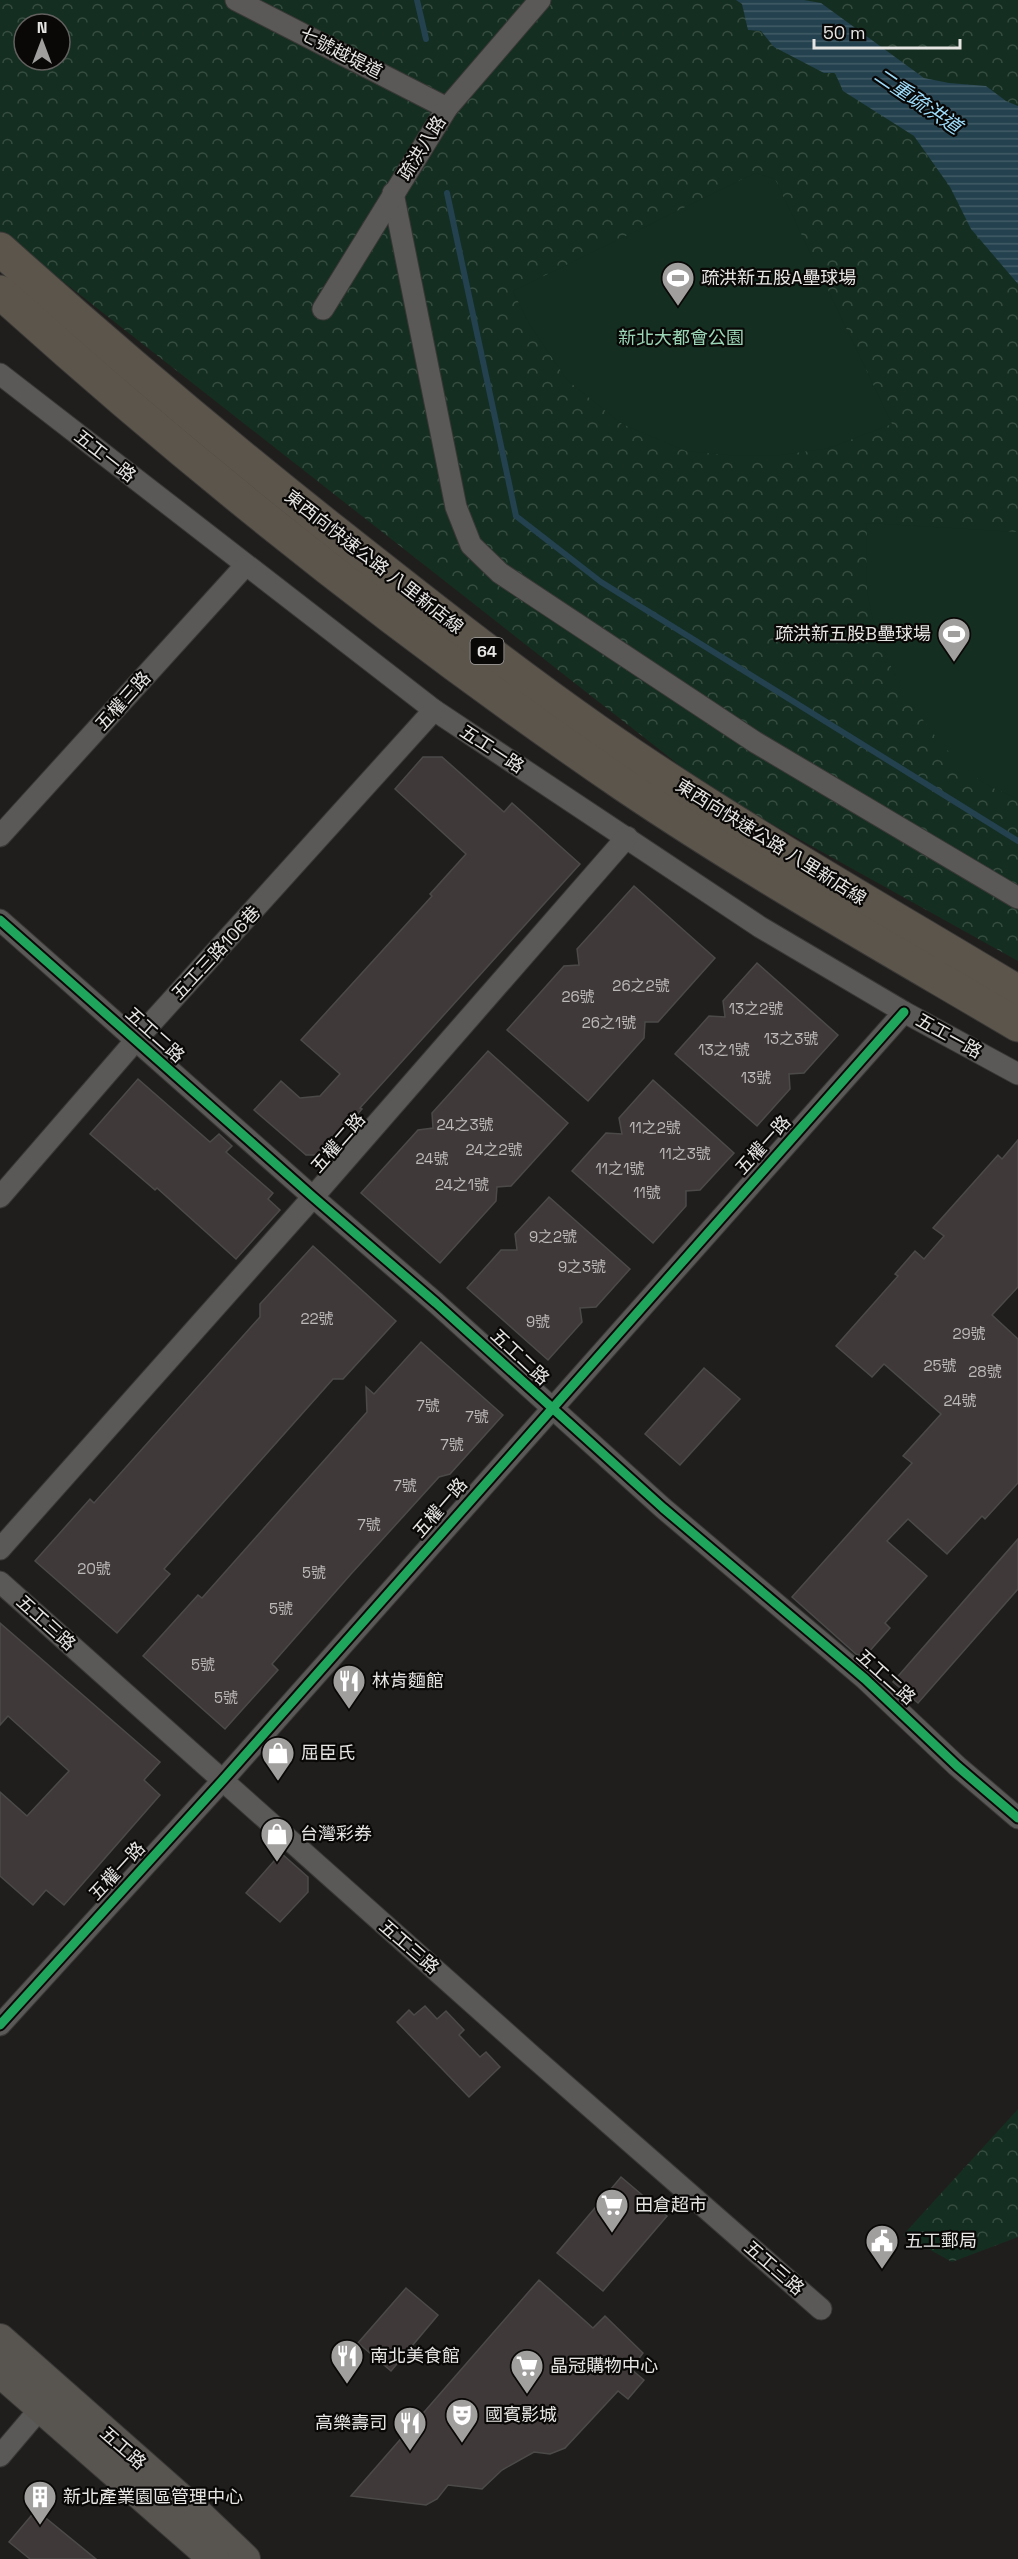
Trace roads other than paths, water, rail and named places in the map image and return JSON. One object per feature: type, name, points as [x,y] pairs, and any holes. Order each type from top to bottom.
[{"type":"highway","name":"東西向快速公路 八里新店線","points":[[0,249],[66,309],[238,454],[516,673],[599,732],[706,803],[1018,992]]},
{"type":"highway","name":"東西向快速公路 八里新店線","points":[[0,292],[209,473],[442,657],[625,785],[698,833],[1018,1025]]},
{"type":"street","name":"七號越堤道","points":[[236,0],[447,108]]},
{"type":"street","name":"疏洪八路","points":[[323,309],[447,108],[540,0]]},
{"type":"street","points":[[393,194],[456,507],[471,545],[500,573],[755,742],[1018,897]]},
{"type":"street","name":"五工一路","points":[[3,382],[434,710],[760,927],[904,1012],[1018,1074]]},
{"type":"street","name":"五權三路","points":[[0,836],[245,566]]},
{"type":"street","name":"五工三路106巷","points":[[0,1197],[136,1040],[434,710]]},
{"type":"street","name":"五權二路","points":[[0,1549],[313,1197],[627,837]]},
{"type":"street","name":"五工二路","points":[[0,920],[436,1303],[663,1508],[865,1679],[957,1766],[1018,1818]]},
{"type":"street","name":"五權一路","points":[[0,2025],[222,1781],[904,1012]]},
{"type":"street","name":"五工三路","points":[[0,1582],[222,1781],[821,2309]]},
{"type":"street","name":"五工路","points":[[0,2339],[49,2399],[214,2559]]},
{"type":"street","name":"五工路","points":[[0,2372],[49,2399],[198,2514],[245,2559]]},
{"type":"street","points":[[0,2456],[49,2399]]},
{"type":"water","points":[[736,0],[804,0],[821,3],[924,78],[986,86],[1006,101],[1018,106],[1018,284],[971,229],[950,187],[914,136],[843,91],[835,73],[824,73],[774,47],[761,31],[748,30],[742,4]]},
{"type":"waterway","name":"二重疏洪道","points":[[417,0],[426,39]]},
{"type":"waterway","points":[[447,193],[516,516],[601,582],[1018,841]]},
{"type":"place","name":"疏洪新五股A壘球場","points":[[678,307]]},
{"type":"place","name":"疏洪新五股B壘球場","points":[[954,663]]},
{"type":"place","name":"林肯麵館","points":[[349,1710]]},
{"type":"place","name":"屈臣氏","points":[[278,1782]]},
{"type":"place","name":"台灣彩券","points":[[277,1863]]},
{"type":"place","name":"田倉超市","points":[[612,2234]]},
{"type":"place","name":"五工郵局","points":[[882,2270]]},
{"type":"place","name":"南北美食館","points":[[347,2385]]},
{"type":"place","name":"晶冠購物中心","points":[[527,2395]]},
{"type":"place","name":"國賓影城","points":[[462,2444]]},
{"type":"place","name":"高樂壽司","points":[[410,2452]]},
{"type":"place","name":"新北產業園區管理中心","points":[[40,2526]]},
{"type":"park label","name":"新北大都會公園","points":[[681,338]]}]
